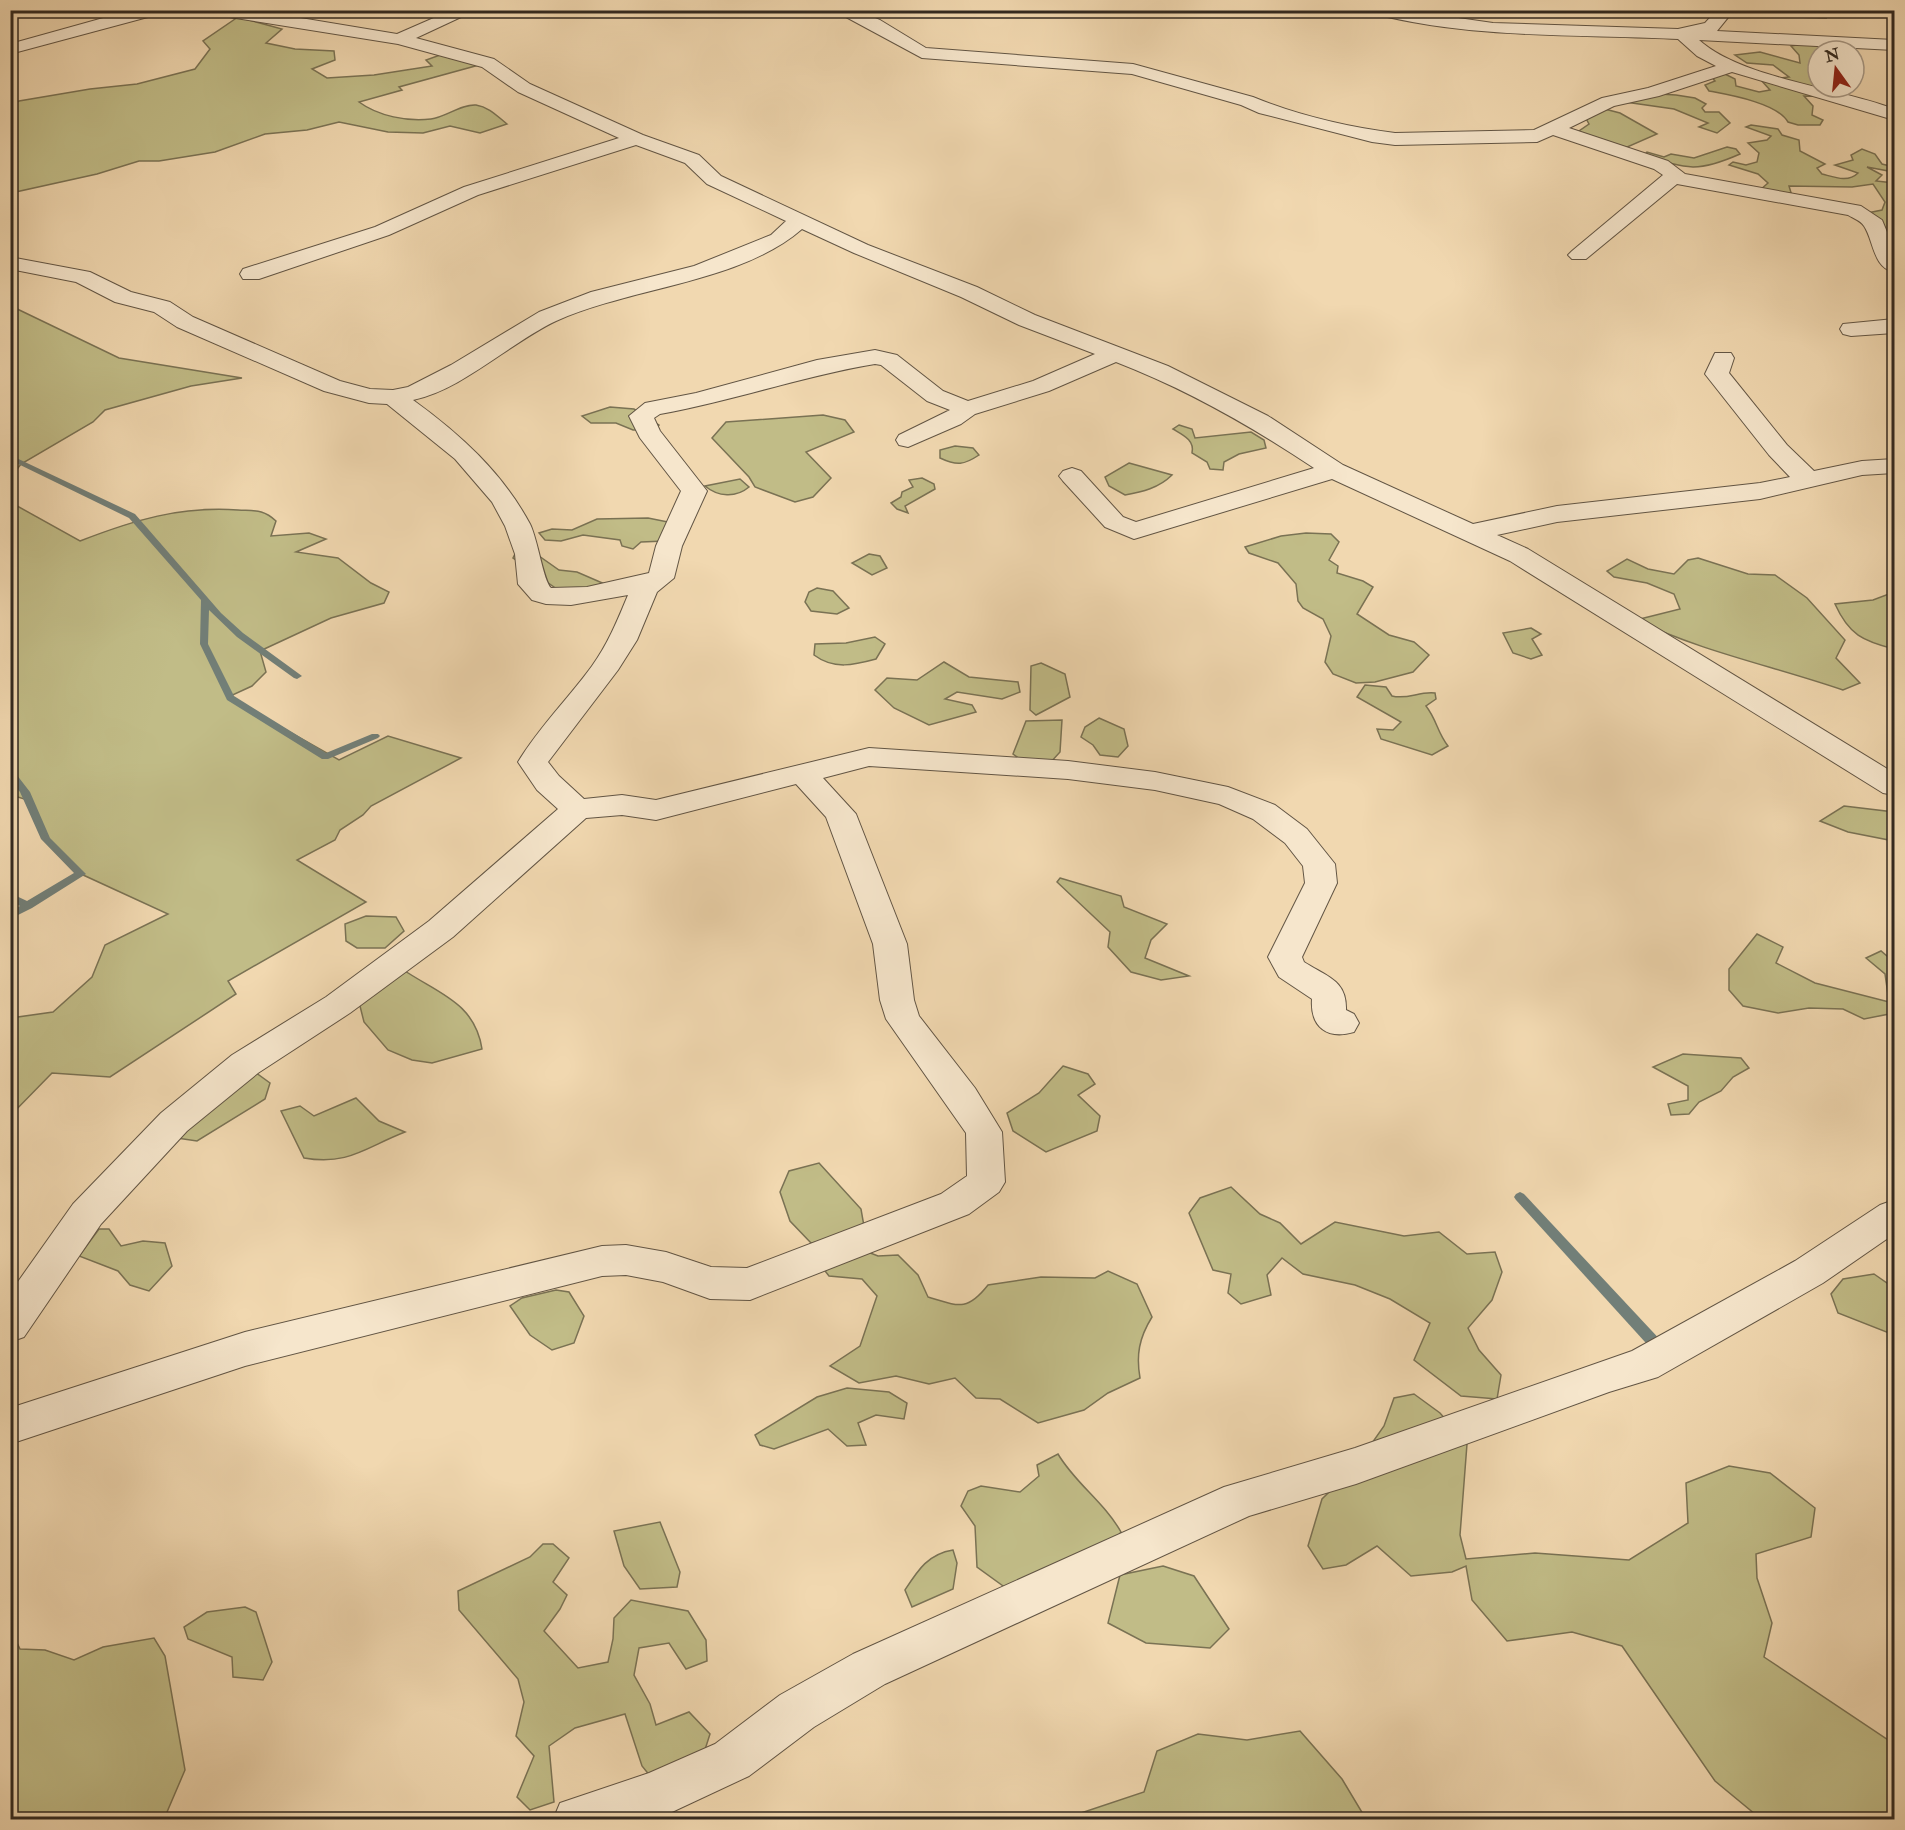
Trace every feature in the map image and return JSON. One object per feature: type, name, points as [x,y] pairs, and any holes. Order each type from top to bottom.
[{"type":"street","points":[[10,49],[153,10]]},
{"type":"street","points":[[217,10],[399,39],[488,63],[524,88],[636,139],[692,159],[714,180],[861,249],[969,292],[1027,320],[1160,371],[1259,421],[1334,470],[1519,555],[1894,786]]},
{"type":"street","points":[[399,39],[468,10]]},
{"type":"street","points":[[841,10],[874,24],[922,53],[1140,70],[1266,109],[1372,136],[1395,139],[1537,136],[1608,102],[1653,92],[1734,66]]},
{"type":"street","points":[[1381,10],[1414,20],[1463,26],[1681,33],[1894,45]]},
{"type":"street","points":[[1681,33],[1711,27],[1726,10]]},
{"type":"street","points":[[1681,33],[1704,53],[1734,66],[1863,102],[1894,115]]},
{"type":"street","points":[[1553,129],[1661,165],[1677,178]]},
{"type":"street","points":[[251,274],[382,231],[471,191],[636,139]]},
{"type":"street","points":[[1579,255],[1665,182],[1677,178],[1854,210],[1872,220],[1888,259],[1894,266]]},
{"type":"street","points":[[10,263],[82,277],[123,297],[162,307],[186,322],[332,386],[369,396],[393,397],[415,393],[451,375],[547,317],[599,297],[702,271],[724,263],[778,239],[800,220]]},
{"type":"street","points":[[1851,329],[1894,326]]},
{"type":"street","points":[[908,440],[953,419],[967,409],[1041,386],[1117,353]]},
{"type":"street","points":[[577,809],[548,783],[533,762],[544,744],[604,670],[622,640],[645,588],[661,578],[669,546],[694,491],[649,433],[641,416],[653,408],[698,400],[817,367],[875,357],[889,360],[936,396],[967,409]]},
{"type":"street","points":[[1723,358],[1717,374],[1778,450],[1807,479]]},
{"type":"street","points":[[393,397],[441,431],[457,446],[518,522],[531,559],[532,584],[543,595],[555,597],[600,592],[661,578]]},
{"type":"street","points":[[1469,533],[1557,514],[1760,491],[1863,468],[1894,466]]},
{"type":"street","points":[[1072,476],[1114,522],[1134,531],[1288,486],[1334,470]]},
{"type":"street","points":[[10,1326],[87,1214],[174,1122],[245,1064],[338,1005],[441,929],[577,809],[622,805],[656,810],[869,757],[1068,770],[1155,781],[1228,796],[1264,812],[1296,836],[1319,864],[1321,883],[1284,957],[1291,969],[1329,994],[1328,1016],[1342,1023]]},
{"type":"street","points":[[10,1426],[245,1349],[602,1261],[627,1260],[666,1267],[711,1283],[750,1284],[831,1250],[955,1204],[986,1182],[984,1132],[962,1097],[903,1019],[897,1000],[890,944],[853,844],[840,814],[802,773]]},
{"type":"street","points":[[576,1820],[655,1795],[732,1760],[797,1711],[869,1669],[1239,1500],[1356,1466],[1604,1376],[1643,1365],[1809,1272],[1894,1215]]},
{"type":"shaded area","points":[[1731,10],[1798,11],[1802,14],[1827,18],[1736,15]]},
{"type":"shaded area","points":[[238,17],[282,29],[266,43],[295,49],[334,51],[335,60],[312,69],[327,78],[374,75],[432,66],[426,60],[440,55],[479,65],[399,87],[402,90],[359,102],[384,114],[413,120],[437,118],[465,106],[476,105],[489,110],[507,124],[480,133],[450,126],[423,133],[388,132],[339,122],[307,130],[265,134],[215,152],[159,161],[139,161],[97,174],[11,193],[11,106],[19,101],[137,84],[195,69],[210,49],[203,41]]},
{"type":"shaded area","points":[[1806,44],[1806,96],[1804,96],[1813,106],[1812,115],[1823,120],[1820,125],[1798,125],[1788,122],[1782,115],[1764,105],[1709,91],[1705,85],[1715,81],[1709,74],[1721,72],[1735,79],[1736,86],[1759,92],[1770,90],[1761,80],[1789,77],[1773,65],[1747,63],[1735,55],[1760,52],[1800,63],[1799,55],[1791,46]]},
{"type":"shaded area","points":[[1644,93],[1695,98],[1706,104],[1702,108],[1705,112],[1719,112],[1730,123],[1717,133],[1699,127],[1708,123],[1674,109],[1618,101]]},
{"type":"shaded area","points":[[1597,107],[1620,113],[1657,134],[1625,148],[1583,138],[1579,131],[1589,124],[1584,115]]},
{"type":"shaded area","points":[[1751,125],[1778,129],[1782,135],[1799,140],[1800,151],[1825,164],[1817,168],[1822,174],[1841,178],[1854,176],[1858,173],[1835,165],[1853,160],[1851,155],[1862,149],[1875,154],[1882,164],[1894,167],[1894,172],[1867,167],[1882,175],[1876,181],[1894,183],[1894,260],[1867,213],[1882,210],[1885,202],[1873,184],[1852,187],[1789,186],[1792,196],[1760,190],[1768,183],[1758,174],[1729,165],[1733,162],[1746,165],[1757,162],[1759,153],[1748,143],[1767,140],[1771,136],[1746,127]]},
{"type":"shaded area","points":[[1727,147],[1736,149],[1740,154],[1713,164],[1692,167],[1644,155],[1647,152],[1664,157],[1671,154],[1694,158]]},
{"type":"shaded area","points":[[11,306],[119,358],[242,378],[191,386],[105,410],[93,422],[21,464],[11,477]]},
{"type":"shaded area","points":[[610,407],[634,409],[659,425],[653,430],[633,430],[616,423],[591,423],[582,416]]},
{"type":"shaded area","points":[[823,415],[845,420],[854,432],[806,452],[831,478],[813,497],[795,502],[755,487],[749,477],[712,438],[726,422]]},
{"type":"shaded area","points":[[1179,425],[1192,429],[1195,438],[1251,432],[1264,440],[1266,448],[1239,454],[1224,462],[1223,470],[1210,469],[1207,462],[1192,453],[1190,441],[1173,429]]},
{"type":"shaded area","points":[[955,446],[973,448],[979,455],[960,463],[940,458],[940,450]]},
{"type":"shaded area","points":[[1129,463],[1172,475],[1156,486],[1125,495],[1109,486],[1105,477]]},
{"type":"shaded area","points":[[922,478],[934,484],[935,489],[905,506],[908,513],[897,509],[891,503],[901,497],[902,492],[913,487],[909,480]]},
{"type":"shaded area","points":[[740,479],[749,487],[733,494],[721,494],[705,486]]},
{"type":"shaded area","points":[[10,502],[80,541],[157,516],[217,509],[267,514],[276,521],[271,536],[309,533],[326,539],[296,552],[338,558],[371,583],[389,592],[384,603],[331,618],[260,651],[266,672],[252,686],[228,697],[339,760],[388,736],[461,758],[371,806],[363,815],[340,830],[335,840],[297,860],[366,902],[228,981],[236,994],[110,1077],[52,1073],[11,1115],[11,1018],[53,1012],[92,977],[105,945],[168,914],[81,874],[46,839],[28,800],[11,795]]},
{"type":"shaded area","points":[[648,518],[673,523],[665,541],[641,542],[633,549],[622,546],[620,540],[583,535],[561,541],[545,540],[539,533],[552,529],[572,530],[597,519]]},
{"type":"shaded area","points":[[1306,533],[1331,534],[1339,542],[1329,560],[1338,566],[1337,573],[1363,581],[1373,587],[1357,614],[1389,635],[1414,642],[1429,655],[1413,672],[1375,682],[1356,683],[1333,674],[1325,662],[1331,636],[1323,619],[1303,608],[1298,601],[1296,584],[1278,563],[1249,553],[1245,547],[1281,536]]},
{"type":"shaded area","points":[[532,551],[559,570],[577,572],[607,585],[571,599],[513,558],[515,554]]},
{"type":"shaded area","points":[[869,554],[880,556],[887,568],[872,575],[852,563]]},
{"type":"shaded area","points":[[1698,558],[1748,574],[1775,575],[1807,598],[1845,640],[1836,658],[1860,683],[1843,690],[1712,650],[1636,620],[1680,609],[1674,594],[1647,583],[1614,577],[1607,571],[1627,559],[1648,569],[1674,574],[1688,560]]},
{"type":"shaded area","points":[[817,588],[833,591],[849,608],[837,614],[811,611],[805,602],[809,592]]},
{"type":"shaded area","points":[[1894,592],[1894,649],[1858,635],[1840,615],[1835,604],[1873,600]]},
{"type":"shaded area","points":[[1531,628],[1541,634],[1532,639],[1542,655],[1531,659],[1513,653],[1503,633]]},
{"type":"shaded area","points":[[875,637],[885,644],[876,659],[844,665],[829,663],[814,655],[815,644],[846,643]]},
{"type":"shaded area","points":[[944,662],[969,677],[1018,682],[1020,692],[1002,699],[957,692],[945,699],[972,705],[976,712],[929,725],[894,708],[875,690],[887,678],[917,680]]},
{"type":"shaded area","points":[[1041,663],[1065,674],[1070,697],[1036,715],[1030,710],[1031,666]]},
{"type":"shaded area","points":[[1365,685],[1386,687],[1392,696],[1398,697],[1435,693],[1436,699],[1426,706],[1448,746],[1432,755],[1381,739],[1377,729],[1393,730],[1401,722],[1357,697]]},
{"type":"shaded area","points":[[1099,718],[1124,729],[1128,746],[1118,757],[1100,755],[1093,745],[1081,737],[1085,727]]},
{"type":"shaded area","points":[[1062,720],[1060,752],[1050,763],[1025,763],[1013,754],[1026,721]]},
{"type":"shaded area","points":[[1844,806],[1894,812],[1894,841],[1848,832],[1820,821]]},
{"type":"shaded area","points":[[1060,878],[1121,896],[1124,907],[1167,924],[1151,940],[1145,958],[1189,976],[1161,980],[1131,972],[1108,947],[1110,932],[1057,882]]},
{"type":"shaded area","points":[[366,916],[396,917],[404,931],[385,948],[357,948],[346,941],[345,924]]},
{"type":"shaded area","points":[[1757,934],[1783,947],[1776,963],[1815,983],[1889,1002],[1885,974],[1866,958],[1881,951],[1894,962],[1894,1005],[1890,1003],[1889,1014],[1864,1019],[1843,1009],[1809,1008],[1778,1013],[1743,1006],[1729,990],[1729,969]]},
{"type":"shaded area","points":[[402,969],[441,992],[463,1009],[478,1033],[482,1049],[432,1063],[412,1060],[388,1050],[364,1022],[358,998]]},
{"type":"shaded area","points":[[1683,1054],[1741,1058],[1749,1068],[1733,1077],[1721,1091],[1699,1102],[1689,1114],[1671,1115],[1668,1104],[1688,1100],[1688,1086],[1653,1067]]},
{"type":"shaded area","points":[[1063,1066],[1088,1074],[1095,1084],[1078,1095],[1100,1116],[1097,1131],[1046,1152],[1013,1131],[1007,1113],[1039,1093]]},
{"type":"shaded area","points":[[252,1070],[270,1083],[265,1099],[197,1141],[170,1137]]},
{"type":"shaded area","points":[[356,1098],[379,1121],[405,1132],[345,1157],[319,1160],[304,1158],[281,1111],[300,1106],[314,1116]]},
{"type":"shaded area","points":[[819,1163],[861,1209],[864,1226],[840,1239],[811,1243],[790,1221],[780,1192],[789,1171]]},
{"type":"shaded area","points":[[1231,1187],[1260,1214],[1280,1223],[1301,1244],[1335,1222],[1404,1236],[1439,1232],[1467,1254],[1495,1252],[1502,1272],[1492,1300],[1468,1328],[1479,1350],[1501,1375],[1497,1399],[1461,1396],[1414,1360],[1430,1323],[1390,1299],[1355,1285],[1303,1274],[1282,1258],[1267,1275],[1271,1295],[1241,1304],[1228,1293],[1231,1274],[1213,1270],[1189,1213],[1200,1198]]},
{"type":"shaded area","points":[[99,1229],[109,1229],[121,1246],[143,1241],[165,1243],[172,1266],[149,1291],[130,1285],[118,1271],[79,1256]]},
{"type":"shaded area","points":[[855,1247],[878,1256],[898,1255],[918,1275],[928,1297],[947,1303],[968,1303],[981,1294],[988,1285],[1041,1277],[1095,1278],[1108,1271],[1137,1284],[1152,1317],[1144,1332],[1140,1347],[1138,1362],[1140,1378],[1108,1393],[1084,1410],[1038,1423],[1000,1399],[976,1398],[955,1378],[929,1384],[896,1376],[859,1383],[830,1366],[860,1346],[877,1296],[862,1279],[829,1276],[822,1267]]},
{"type":"shaded area","points":[[1874,1274],[1894,1288],[1894,1335],[1838,1313],[1831,1294],[1843,1279]]},
{"type":"shaded area","points":[[556,1290],[569,1292],[584,1316],[574,1343],[552,1350],[530,1335],[510,1306],[522,1298]]},
{"type":"shaded area","points":[[847,1388],[889,1392],[907,1403],[904,1419],[876,1415],[858,1423],[866,1445],[847,1446],[828,1429],[774,1449],[760,1445],[755,1435],[817,1397]]},
{"type":"shaded area","points":[[1414,1394],[1440,1413],[1467,1444],[1460,1535],[1466,1559],[1535,1553],[1629,1560],[1688,1523],[1686,1483],[1729,1466],[1770,1473],[1815,1508],[1811,1537],[1756,1554],[1757,1578],[1772,1623],[1764,1657],[1894,1744],[1894,1819],[1761,1819],[1715,1781],[1622,1646],[1572,1632],[1507,1641],[1472,1600],[1466,1566],[1452,1572],[1411,1576],[1377,1546],[1346,1565],[1323,1569],[1308,1546],[1322,1499],[1356,1466],[1384,1426],[1394,1398]]},
{"type":"shaded area","points":[[1058,1454],[1121,1532],[1113,1543],[1010,1591],[977,1567],[975,1526],[961,1506],[968,1491],[981,1486],[1020,1492],[1039,1476],[1037,1465]]},
{"type":"shaded area","points":[[660,1522],[680,1572],[677,1587],[640,1589],[624,1566],[614,1531]]},
{"type":"shaded area","points":[[543,1544],[553,1544],[569,1558],[553,1582],[567,1595],[544,1631],[578,1668],[608,1662],[613,1639],[614,1618],[631,1600],[688,1611],[706,1640],[707,1661],[686,1669],[669,1643],[639,1648],[634,1675],[650,1704],[656,1725],[689,1712],[710,1734],[702,1759],[659,1787],[642,1766],[625,1714],[575,1728],[549,1746],[554,1802],[530,1810],[517,1797],[534,1756],[516,1736],[524,1702],[518,1679],[459,1610],[458,1591],[530,1557]]},
{"type":"shaded area","points":[[953,1550],[957,1563],[953,1589],[912,1607],[905,1590],[914,1576],[930,1559]]},
{"type":"shaded area","points":[[1163,1566],[1194,1576],[1229,1629],[1210,1648],[1146,1643],[1108,1623],[1120,1575]]},
{"type":"shaded area","points":[[245,1607],[256,1612],[272,1662],[263,1680],[233,1677],[232,1657],[188,1639],[184,1627],[207,1612]]},
{"type":"shaded area","points":[[10,1628],[20,1649],[45,1650],[74,1660],[103,1647],[154,1638],[165,1656],[185,1770],[164,1819],[11,1819]]},
{"type":"shaded area","points":[[1300,1731],[1342,1779],[1366,1819],[1063,1819],[1144,1792],[1157,1751],[1198,1734],[1247,1740]]},
{"type":"waterway","points":[[10,457],[132,516],[205,600]]},
{"type":"waterway","points":[[205,600],[240,635],[297,676]]},
{"type":"waterway","points":[[205,600],[204,644],[230,698],[325,757],[375,736]]},
{"type":"waterway","points":[[10,772],[25,792],[46,839],[81,874],[27,906]]},
{"type":"waterway","points":[[10,896],[27,906]]},
{"type":"waterway","points":[[10,916],[27,906]]},
{"type":"waterway","points":[[1520,1197],[1660,1349]]}]
